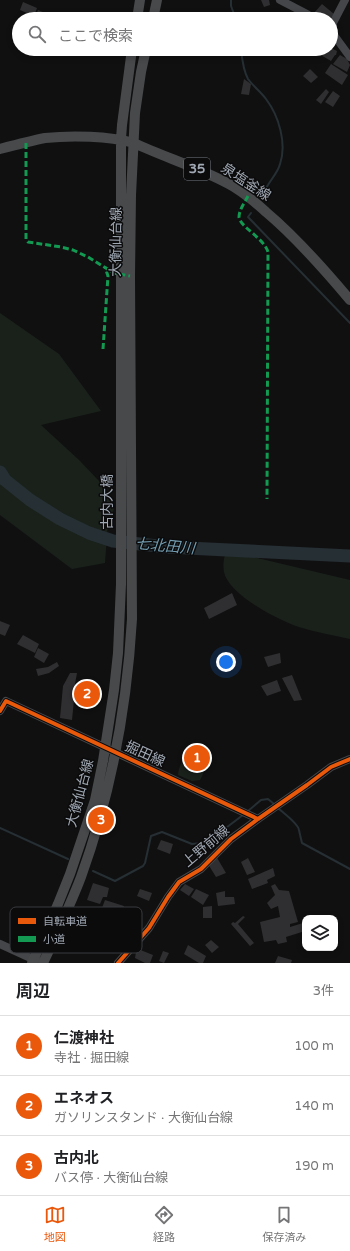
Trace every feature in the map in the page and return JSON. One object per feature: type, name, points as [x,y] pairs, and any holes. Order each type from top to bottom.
[{"type":"main road","points":[[138,12],[140,0]]},
{"type":"main road","points":[[154,12],[157,0]]},
{"type":"main road","name":"大衡仙台線","points":[[121,432],[121,139],[131,56]]},
{"type":"main road","name":"大衡仙台線","points":[[131,437],[131,195],[138,92],[145,56]]},
{"type":"main road","name":"泉塩釜線","points":[[0,149],[46,138],[86,137],[121,139],[213,176],[228,183],[248,196],[282,226],[302,245],[350,300]]},
{"type":"main road","name":"古内大橋","points":[[121,432],[121,572]]},
{"type":"main road","name":"古内大橋","points":[[131,437],[132,573]]},
{"type":"main road","name":"大衡仙台線","points":[[68,907],[86,860],[106,798],[128,673],[132,619],[126,584],[121,572]]},
{"type":"main road","name":"大衡仙台線","points":[[57,907],[95,800],[105,747],[126,584],[132,573]]},
{"type":"main road","name":"大衡仙台線","points":[[38,962],[43,953]]},
{"type":"street","points":[[280,0],[301,12]]},
{"type":"street","points":[[338,13],[345,0]]},
{"type":"street","points":[[338,40],[350,57]]},
{"type":"street","name":"掘田線","points":[[0,711],[6,700],[254,817]]},
{"type":"street","name":"上野前線","points":[[142,936],[149,928],[168,896],[179,882],[201,869],[254,817],[280,804],[331,766],[350,759]]},
{"type":"street","points":[[0,944],[10,949]]},
{"type":"street","points":[[19,953],[38,962]]},
{"type":"street","name":"上野前線","points":[[118,963],[127,953]]},
{"type":"shaded area","points":[[0,313],[59,354],[101,411],[41,425],[79,460],[100,482],[114,509],[108,521],[105,563],[72,569],[0,515]]},
{"type":"shaded area","points":[[228,551],[350,580],[350,639],[290,624],[267,613],[244,598],[228,581],[224,572],[224,558]]},
{"type":"shaded area","points":[[190,751],[203,756],[204,769],[200,780],[192,781],[178,775],[182,762]]},
{"type":"building","points":[[261,0],[269,0],[270,5],[264,7]]},
{"type":"building","points":[[23,2],[37,8],[36,12],[25,12],[20,10]]},
{"type":"building","points":[[322,4],[332,12],[315,12]]},
{"type":"building","points":[[340,55],[347,59],[350,65],[347,72],[333,64]]},
{"type":"building","points":[[322,56],[334,56],[331,61]]},
{"type":"building","points":[[331,64],[348,75],[342,85],[325,73]]},
{"type":"building","points":[[310,69],[318,77],[311,83],[303,76]]},
{"type":"building","points":[[244,79],[251,84],[249,95],[241,94]]},
{"type":"building","points":[[326,89],[329,92],[321,104],[316,100]]},
{"type":"building","points":[[333,91],[340,96],[333,107],[325,102]]},
{"type":"building","points":[[232,593],[237,605],[209,619],[204,608]]},
{"type":"building","points":[[0,621],[10,625],[5,636],[0,634]]},
{"type":"building","points":[[23,635],[39,644],[35,653],[17,644]]},
{"type":"building","points":[[38,648],[49,654],[44,663],[34,657]]},
{"type":"building","points":[[280,653],[281,663],[268,667],[264,657]]},
{"type":"building","points":[[57,662],[59,666],[49,673],[38,676],[36,669],[48,667]]},
{"type":"building","points":[[70,673],[77,673],[75,684],[100,687],[98,703],[74,700],[72,720],[60,718],[63,686]]},
{"type":"building","points":[[292,675],[302,700],[294,701],[282,678]]},
{"type":"building","points":[[277,680],[281,691],[267,696],[261,686]]},
{"type":"building","points":[[161,840],[173,844],[170,854],[157,849]]},
{"type":"building","points":[[216,856],[226,873],[216,877],[208,864]]},
{"type":"building","points":[[248,858],[255,872],[247,875],[241,862]]},
{"type":"building","points":[[273,868],[275,876],[267,880],[268,883],[252,889],[248,879]]},
{"type":"building","points":[[93,883],[109,888],[107,897],[103,897],[100,904],[87,900]]},
{"type":"building","points":[[185,884],[194,889],[189,896],[180,890]]},
{"type":"building","points":[[275,884],[279,890],[289,891],[298,922],[290,924],[290,927],[302,923],[302,932],[286,937],[287,942],[278,944],[276,940],[264,942],[260,922],[280,917],[278,906],[271,909],[267,903],[275,895],[271,886]]},
{"type":"building","points":[[140,889],[152,893],[149,901],[137,896]]},
{"type":"building","points":[[196,889],[209,895],[203,905],[191,897]]},
{"type":"building","points":[[225,891],[225,897],[234,897],[235,904],[218,906],[216,893]]},
{"type":"building","points":[[105,900],[124,906],[124,907],[102,907]]},
{"type":"building","points":[[212,906],[212,918],[203,918],[203,907]]},
{"type":"building","points":[[243,916],[245,917],[238,924],[254,943],[250,946],[231,924],[233,922],[235,923]]},
{"type":"building","points":[[211,940],[219,947],[212,953],[205,945]]},
{"type":"building","points":[[188,945],[206,956],[203,963],[199,963],[184,954]]},
{"type":"building","points":[[142,951],[153,955],[150,963],[145,963],[135,958],[136,953],[142,953]]},
{"type":"building","points":[[163,951],[169,953],[164,963],[159,961]]},
{"type":"building","points":[[278,956],[292,960],[291,963],[275,963]]},
{"type":"waterway","points":[[231,0],[233,12]]},
{"type":"waterway","points":[[242,56],[246,76],[271,106],[278,122],[282,139],[283,148],[279,167],[261,198]]},
{"type":"waterway","points":[[251,213],[248,217],[350,323]]},
{"type":"waterway","name":"七北田川","points":[[0,472],[5,480],[30,500],[60,519],[89,533],[113,541],[167,547],[350,556]]},
{"type":"waterway","points":[[248,811],[261,800],[268,799],[274,804]]},
{"type":"waterway","points":[[277,807],[296,824],[302,843],[350,869]]},
{"type":"waterway","points":[[93,871],[115,881],[143,866],[151,836],[162,832],[192,844],[202,843],[210,840],[243,815]]},
{"type":"waterway","points":[[0,828],[68,859]]},
{"type":"marked path","points":[[26,143],[26,239],[28,242],[73,250],[88,257],[114,273],[130,276]]},
{"type":"marked path","points":[[248,196],[239,214],[240,221],[262,242],[268,252],[267,499]]},
{"type":"marked path","points":[[103,349],[108,276],[105,267]]},
{"type":"cycle path","points":[[0,711],[6,701],[258,819]]},
{"type":"cycle path","points":[[142,936],[149,928],[179,882],[201,869],[231,839],[258,819],[331,767],[350,759]]},
{"type":"cycle path","points":[[118,963],[127,953]]},
{"type":"place","name":"エネオス","points":[[87,694]]},
{"type":"place","name":"仁渡神社","points":[[197,758]]},
{"type":"place","name":"古内北","points":[[101,820]]}]
